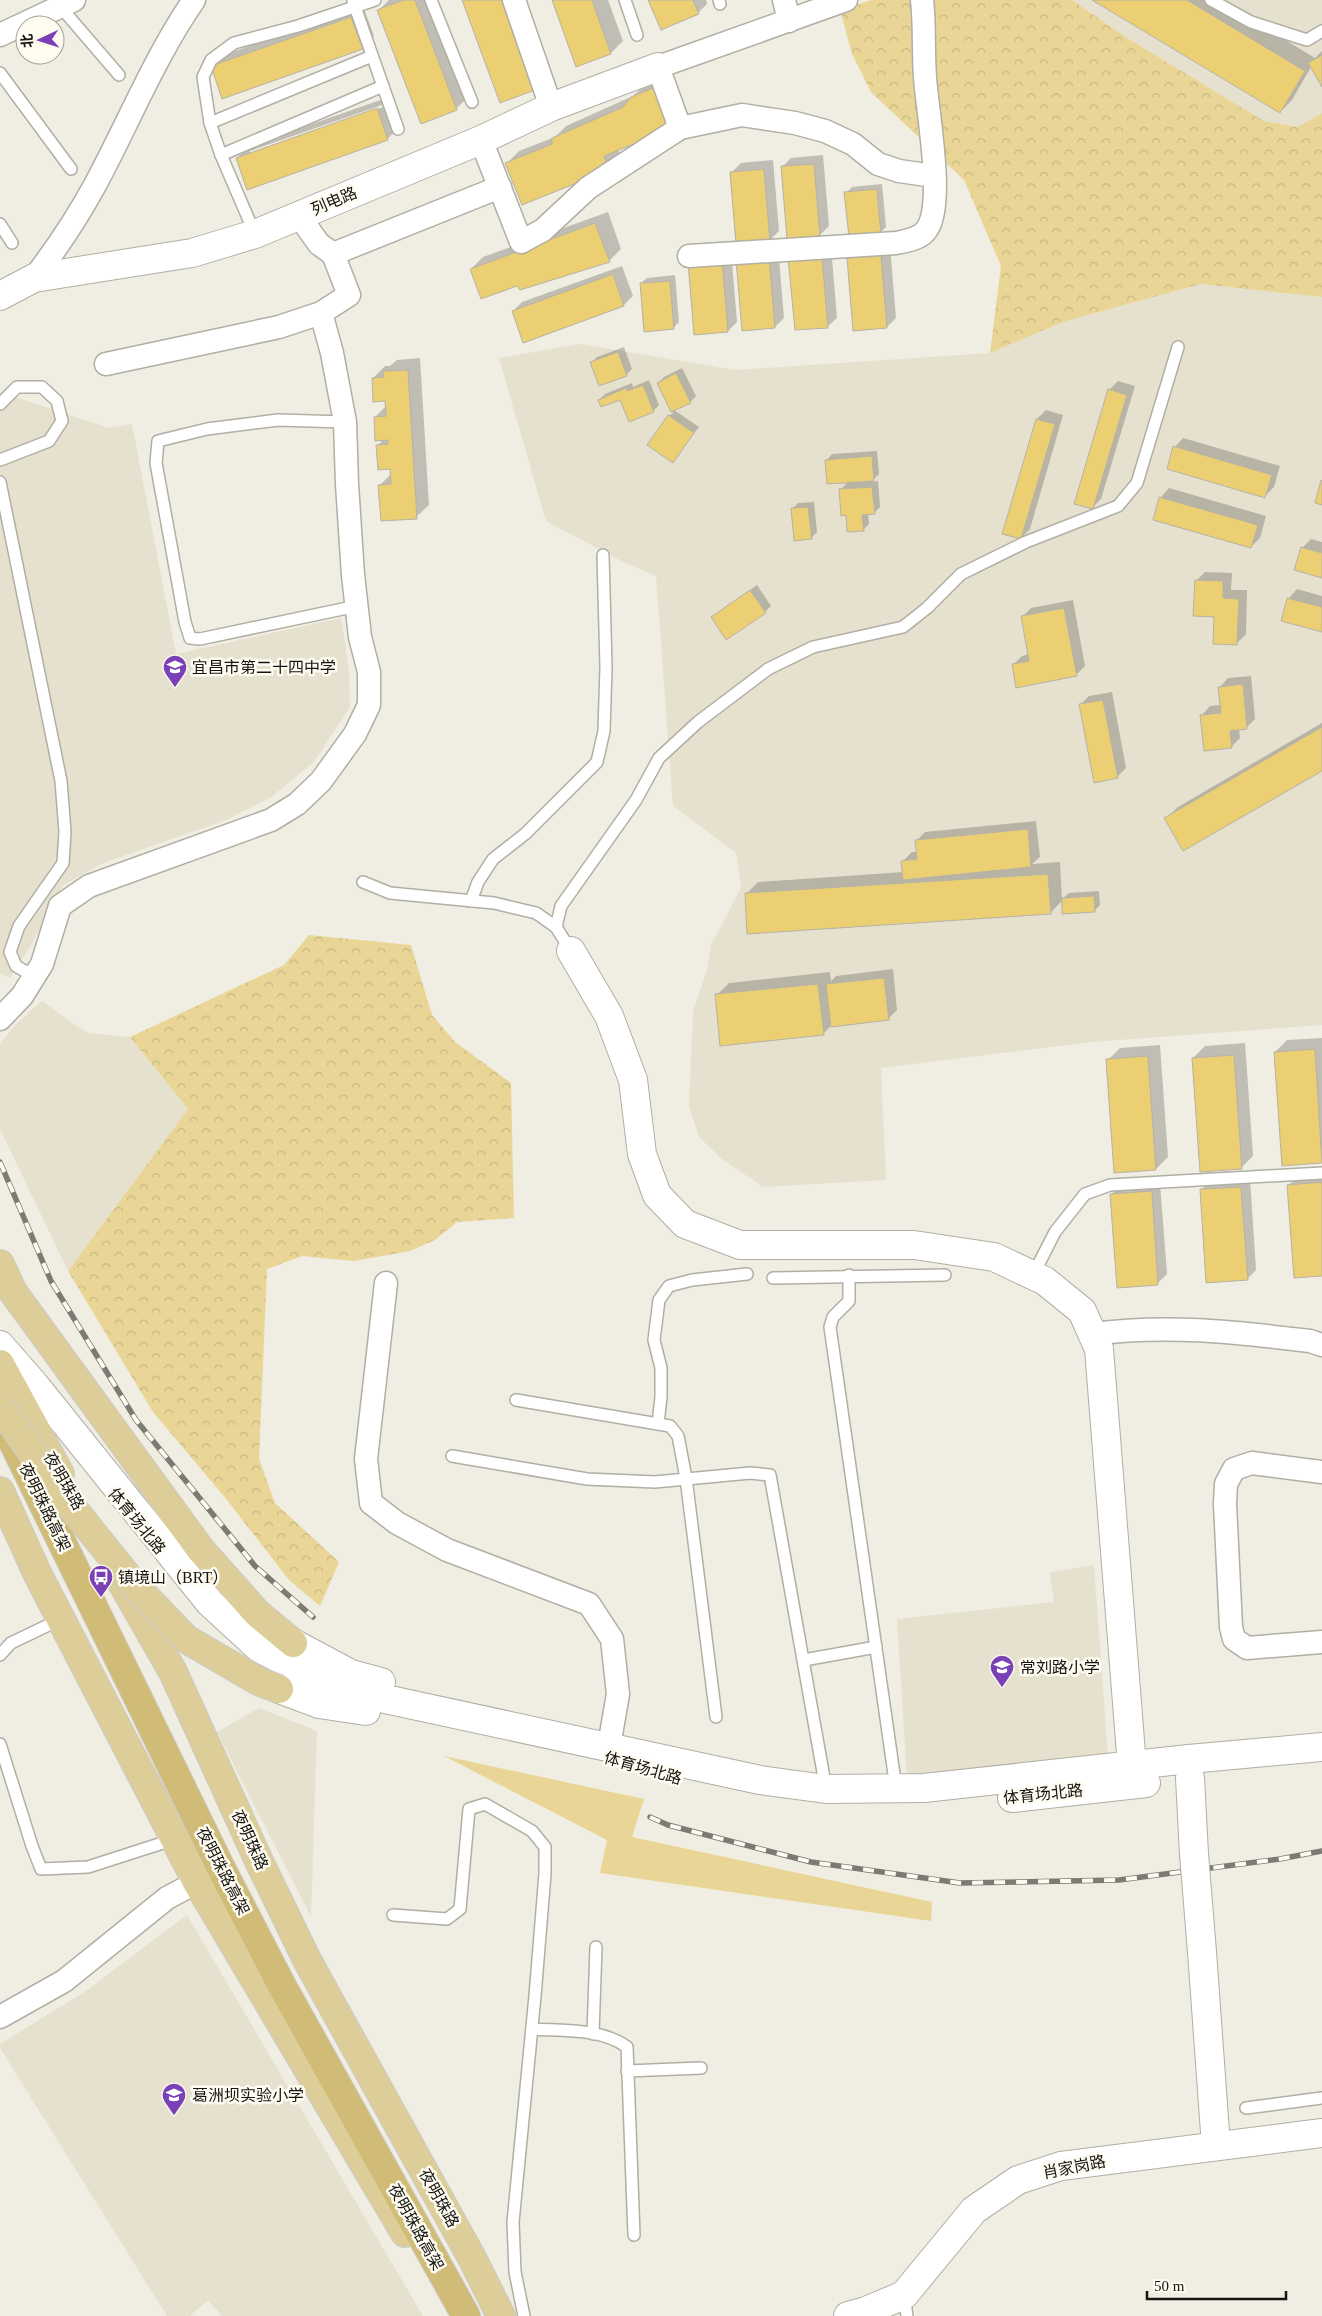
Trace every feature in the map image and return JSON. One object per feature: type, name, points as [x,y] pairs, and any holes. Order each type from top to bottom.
[{"type":"highway","name":"夜明珠路高架","points":[[0,1416],[225,1876],[281,1984],[466,2316]]},
{"type":"main road","name":"列电路","points":[[0,296],[34,278],[192,253],[255,234],[481,140],[551,107],[658,67]]},
{"type":"main road","points":[[571,951],[609,1016],[633,1080],[642,1154],[657,1195],[686,1224],[740,1245],[914,1245],[994,1256],[1045,1281],[1082,1311],[1099,1349],[1132,1766]]},
{"type":"main road","points":[[0,1264],[13,1292],[201,1550],[257,1612],[292,1643],[351,1674],[608,1751]]},
{"type":"main road","points":[[0,1345],[34,1384],[75,1441]]},
{"type":"main road","name":"夜明珠路","points":[[0,1364],[42,1442],[173,1672],[258,1859],[307,1960],[472,2258],[501,2316]]},
{"type":"main road","points":[[0,1407],[69,1504],[136,1587],[186,1638],[260,1682],[319,1704],[608,1751]]},
{"type":"main road","points":[[42,1442],[42,1425],[49,1416],[59,1423],[75,1441]]},
{"type":"main road","name":"体育场北路","points":[[75,1441],[210,1603],[259,1648],[340,1690],[608,1751],[760,1780],[826,1789],[896,1790],[1322,1747]]},
{"type":"main road","points":[[0,1490],[61,1619],[197,1882],[455,2316]]},
{"type":"main road","name":"体育场北路","points":[[608,1751],[684,1780],[760,1798],[829,1806],[928,1806],[1322,1766]]},
{"type":"main road","points":[[1190,1778],[1216,2146]]},
{"type":"main road","name":"肖家岗路","points":[[848,2316],[866,2311],[906,2306],[974,2210],[1018,2180],[1061,2166],[1322,2133]]},
{"type":"street","points":[[34,278],[64,239],[95,185],[177,24],[194,0]]},
{"type":"street","points":[[514,0],[551,107]]},
{"type":"street","points":[[680,128],[658,67],[786,11],[846,0]]},
{"type":"street","points":[[689,256],[896,243],[914,239],[927,230],[934,211],[934,176],[932,135],[925,77],[922,0]]},
{"type":"street","points":[[0,35],[63,2]]},
{"type":"street","points":[[481,140],[520,242],[543,230],[588,188],[680,128],[742,116],[795,123],[824,131],[853,144],[878,164],[899,171],[934,176]]},
{"type":"street","points":[[333,254],[500,187]]},
{"type":"street","points":[[106,364],[270,330],[320,314],[349,295],[333,254],[319,244],[299,216]]},
{"type":"street","points":[[0,1019],[22,996],[42,964],[60,906],[89,886],[271,820],[297,804],[321,781],[356,734],[368,705],[369,672],[360,637],[357,606],[347,484],[345,422],[332,353],[320,314]]},
{"type":"street","points":[[386,1283],[366,1459],[371,1503],[397,1523],[447,1550],[589,1604],[612,1639],[618,1694],[608,1751]]},
{"type":"street","points":[[1092,1334],[1132,1329],[1218,1330],[1310,1341],[1322,1345]]},
{"type":"street","points":[[1322,1472],[1252,1463],[1234,1469],[1226,1484],[1225,1504],[1231,1627],[1234,1639],[1247,1648],[1322,1642]]},
{"type":"street","points":[[0,2017],[64,1981],[167,1898],[197,1882]]},
{"type":"lane","points":[[255,234],[221,155],[210,123],[203,77],[211,60],[234,43],[298,26],[354,4],[375,0]]},
{"type":"lane","points":[[431,0],[472,102]]},
{"type":"lane","points":[[625,0],[637,35]]},
{"type":"lane","points":[[1211,0],[1250,22],[1307,40],[1322,31]]},
{"type":"lane","points":[[63,2],[120,75]]},
{"type":"lane","points":[[354,4],[398,129]]},
{"type":"lane","points":[[210,123],[372,56]]},
{"type":"lane","points":[[0,73],[71,169]]},
{"type":"lane","points":[[221,155],[383,86]]},
{"type":"lane","points":[[0,224],[12,243]]},
{"type":"lane","points":[[556,927],[561,906],[636,800],[659,758],[698,722],[768,668],[813,647],[903,628],[927,608],[961,574],[1026,542],[1118,506],[1138,483],[1178,347]]},
{"type":"lane","points":[[0,404],[17,387],[42,387],[57,401],[62,421],[49,441],[0,460]]},
{"type":"lane","points":[[345,422],[278,420],[207,429],[158,440],[156,463],[185,622],[190,638],[200,639],[357,606]]},
{"type":"lane","points":[[0,482],[35,646],[61,781],[65,832],[63,863],[19,926],[10,952],[16,966],[34,977]]},
{"type":"lane","points":[[470,901],[478,882],[494,859],[525,834],[596,762],[604,730],[606,667],[603,554]]},
{"type":"lane","points":[[363,882],[390,892],[494,903],[536,913],[556,927],[571,951]]},
{"type":"lane","points":[[1033,1275],[1055,1232],[1085,1194],[1110,1185],[1322,1173]]},
{"type":"lane","points":[[658,1424],[661,1368],[654,1340],[659,1300],[669,1286],[692,1280],[747,1274]]},
{"type":"lane","points":[[773,1278],[945,1275]]},
{"type":"lane","points":[[849,1276],[849,1301],[833,1317],[830,1327],[896,1790]]},
{"type":"lane","points":[[516,1400],[670,1426],[678,1436],[686,1478],[716,1717]]},
{"type":"lane","points":[[452,1456],[587,1479],[655,1482],[750,1473],[770,1475],[826,1789]]},
{"type":"lane","points":[[1,1653],[11,1643],[61,1619]]},
{"type":"lane","points":[[804,1660],[876,1647]]},
{"type":"lane","points":[[0,1744],[41,1869],[88,1867],[174,1839]]},
{"type":"lane","points":[[393,1915],[447,1919],[460,1909],[469,1809],[485,1804],[532,1831],[545,1847],[545,1874],[532,2029],[513,2222],[515,2272],[524,2316]]},
{"type":"lane","points":[[592,2034],[596,1948]]},
{"type":"lane","points":[[532,2029],[592,2034],[616,2039],[627,2047],[634,2235]]},
{"type":"lane","points":[[628,2071],[701,2068]]},
{"type":"lane","points":[[1246,2108],[1322,2098]]},
{"type":"shaded area","points":[[1072,0],[1322,0],[1322,113],[1298,127],[1264,121],[1129,39]]},
{"type":"shaded area","points":[[1201,284],[1322,297],[1322,1025],[1092,1042],[881,1068],[886,1180],[763,1187],[722,1159],[699,1137],[689,1106],[693,1012],[707,970],[711,945],[741,888],[736,853],[673,806],[656,576],[625,563],[546,521],[499,358],[580,344],[735,370],[990,353],[1063,322]]},
{"type":"shaded area","name":"宜昌市第二十四中学","points":[[0,392],[109,428],[132,424],[176,654],[341,618],[349,669],[350,707],[314,762],[270,798],[226,820],[103,863],[62,886],[34,940],[10,978],[0,974]]},
{"type":"shaded area","points":[[42,1001],[87,1033],[130,1037],[188,1109],[68,1271],[0,1129],[0,1044],[15,1025]]},
{"type":"shaded area","name":"常刘路小学","points":[[1094,1565],[1108,1758],[907,1778],[897,1619],[1054,1602],[1050,1572]]},
{"type":"shaded area","points":[[259,1708],[317,1731],[311,1917],[217,1732]]},
{"type":"shaded area","name":"葛洲坝实验小学","points":[[187,1915],[423,2316],[222,2316],[208,2300],[190,2316],[167,2316],[0,2048],[0,2044],[86,1991]]},
{"type":"green space","points":[[871,0],[1072,0],[1129,39],[1264,121],[1298,127],[1322,113],[1322,297],[1201,284],[1063,322],[990,353],[1001,266],[964,180],[871,92],[852,54],[840,10]]},
{"type":"green space","points":[[309,935],[411,945],[432,1015],[455,1042],[511,1083],[514,1218],[457,1222],[435,1240],[410,1251],[354,1261],[302,1256],[267,1269],[259,1459],[275,1503],[339,1562],[320,1606],[289,1580],[227,1500],[153,1412],[68,1271],[188,1109],[130,1037],[284,965]]},
{"type":"green space","points":[[444,1756],[644,1799],[632,1837],[932,1902],[931,1921],[600,1873],[607,1840]]},
{"type":"building","points":[[403,0],[415,0],[457,110],[421,124],[377,10]]},
{"type":"building","points":[[462,0],[502,0],[535,90],[500,103]]},
{"type":"building","points":[[552,0],[592,0],[611,54],[576,67]]},
{"type":"building","points":[[648,0],[693,0],[699,14],[661,30]]},
{"type":"building","points":[[1092,0],[1187,0],[1305,71],[1280,113]]},
{"type":"building","points":[[351,17],[363,49],[222,99],[211,66]]},
{"type":"building","points":[[1322,55],[1322,87],[1308,63]]},
{"type":"building","points":[[656,87],[672,129],[604,156],[609,170],[522,205],[505,163],[552,144],[552,138],[623,107],[631,97]]},
{"type":"building","points":[[377,108],[388,140],[247,190],[236,158]]},
{"type":"building","points":[[814,164],[820,236],[787,239],[781,166]]},
{"type":"building","points":[[764,169],[770,241],[736,244],[730,172]]},
{"type":"building","points":[[877,189],[881,234],[849,237],[844,192]]},
{"type":"building","points":[[595,223],[610,262],[520,290],[517,286],[481,299],[470,269]]},
{"type":"building","points":[[822,255],[828,328],[795,330],[788,258]]},
{"type":"building","points":[[881,255],[887,328],[853,331],[847,258]]},
{"type":"building","points":[[769,256],[775,328],[742,331],[736,259]]},
{"type":"building","points":[[722,259],[728,332],[694,335],[688,262]]},
{"type":"building","points":[[613,274],[624,306],[523,343],[512,311]]},
{"type":"building","points":[[670,281],[674,329],[644,332],[640,283]]},
{"type":"building","points":[[618,352],[627,376],[599,386],[590,362]]},
{"type":"building","points":[[408,370],[417,519],[381,521],[378,485],[391,484],[390,469],[378,470],[376,445],[388,444],[388,440],[375,441],[374,417],[386,416],[385,401],[373,402],[372,378],[384,377],[383,371]]},
{"type":"building","points":[[676,373],[691,403],[671,412],[657,383]]},
{"type":"building","points":[[643,385],[654,412],[629,422],[620,400],[601,407],[598,400],[626,388],[627,391]]},
{"type":"building","points":[[1108,389],[1127,395],[1093,509],[1074,504]]},
{"type":"building","points":[[668,415],[694,433],[673,463],[647,445]]},
{"type":"building","points":[[1036,419],[1055,424],[1021,539],[1002,534]]},
{"type":"building","points":[[1173,446],[1272,475],[1265,498],[1167,469]]},
{"type":"building","points":[[872,456],[874,481],[827,484],[825,460]]},
{"type":"building","points":[[1322,481],[1322,505],[1315,503]]},
{"type":"building","points":[[872,487],[875,514],[862,515],[864,531],[847,532],[846,515],[841,516],[839,489]]},
{"type":"building","points":[[1159,497],[1258,525],[1251,548],[1153,520]]},
{"type":"building","points":[[808,507],[812,539],[794,541],[791,508]]},
{"type":"building","points":[[1301,547],[1322,553],[1322,578],[1294,570]]},
{"type":"building","points":[[1195,580],[1223,581],[1223,598],[1239,599],[1237,645],[1213,644],[1214,617],[1193,616]]},
{"type":"building","points":[[750,590],[766,613],[726,640],[711,617]]},
{"type":"building","points":[[1287,598],[1322,607],[1322,632],[1281,621]]},
{"type":"building","points":[[1064,608],[1077,676],[1016,688],[1012,664],[1029,661],[1021,616]]},
{"type":"building","points":[[1243,684],[1247,729],[1230,731],[1232,748],[1204,751],[1200,715],[1221,713],[1218,687]]},
{"type":"building","points":[[1103,700],[1118,778],[1094,783],[1079,704]]},
{"type":"building","points":[[1322,727],[1322,771],[1183,851],[1164,818]]},
{"type":"building","points":[[1028,829],[1031,867],[903,880],[901,861],[917,859],[915,840]]},
{"type":"building","points":[[1048,874],[1051,914],[747,934],[745,893]]},
{"type":"building","points":[[1094,896],[1095,912],[1062,914],[1062,898]]},
{"type":"building","points":[[884,978],[889,1020],[831,1027],[826,984]]},
{"type":"building","points":[[818,984],[824,1035],[720,1046],[715,994]]},
{"type":"building","points":[[1315,1049],[1322,1163],[1282,1166],[1274,1052]]},
{"type":"building","points":[[1234,1055],[1242,1169],[1200,1172],[1192,1058]]},
{"type":"building","points":[[1148,1056],[1156,1170],[1114,1173],[1106,1059]]},
{"type":"building","points":[[1322,1182],[1322,1276],[1294,1278],[1287,1185]]},
{"type":"building","points":[[1241,1187],[1248,1280],[1206,1283],[1200,1189]]},
{"type":"building","points":[[1152,1191],[1158,1285],[1117,1288],[1110,1194]]},
{"type":"railway","points":[[0,1162],[51,1281],[136,1420],[255,1566],[313,1617]]},
{"type":"railway","points":[[650,1817],[668,1825],[811,1862],[960,1883],[1119,1880],[1280,1859],[1322,1851]]},
{"type":"place","name":"宜昌市第二十四中学","points":[[175,688]]},
{"type":"place","name":"镇境山（BRT）","points":[[101,1598]]},
{"type":"place","name":"常刘路小学","points":[[1002,1688]]},
{"type":"place","name":"葛洲坝实验小学","points":[[174,2116]]}]
